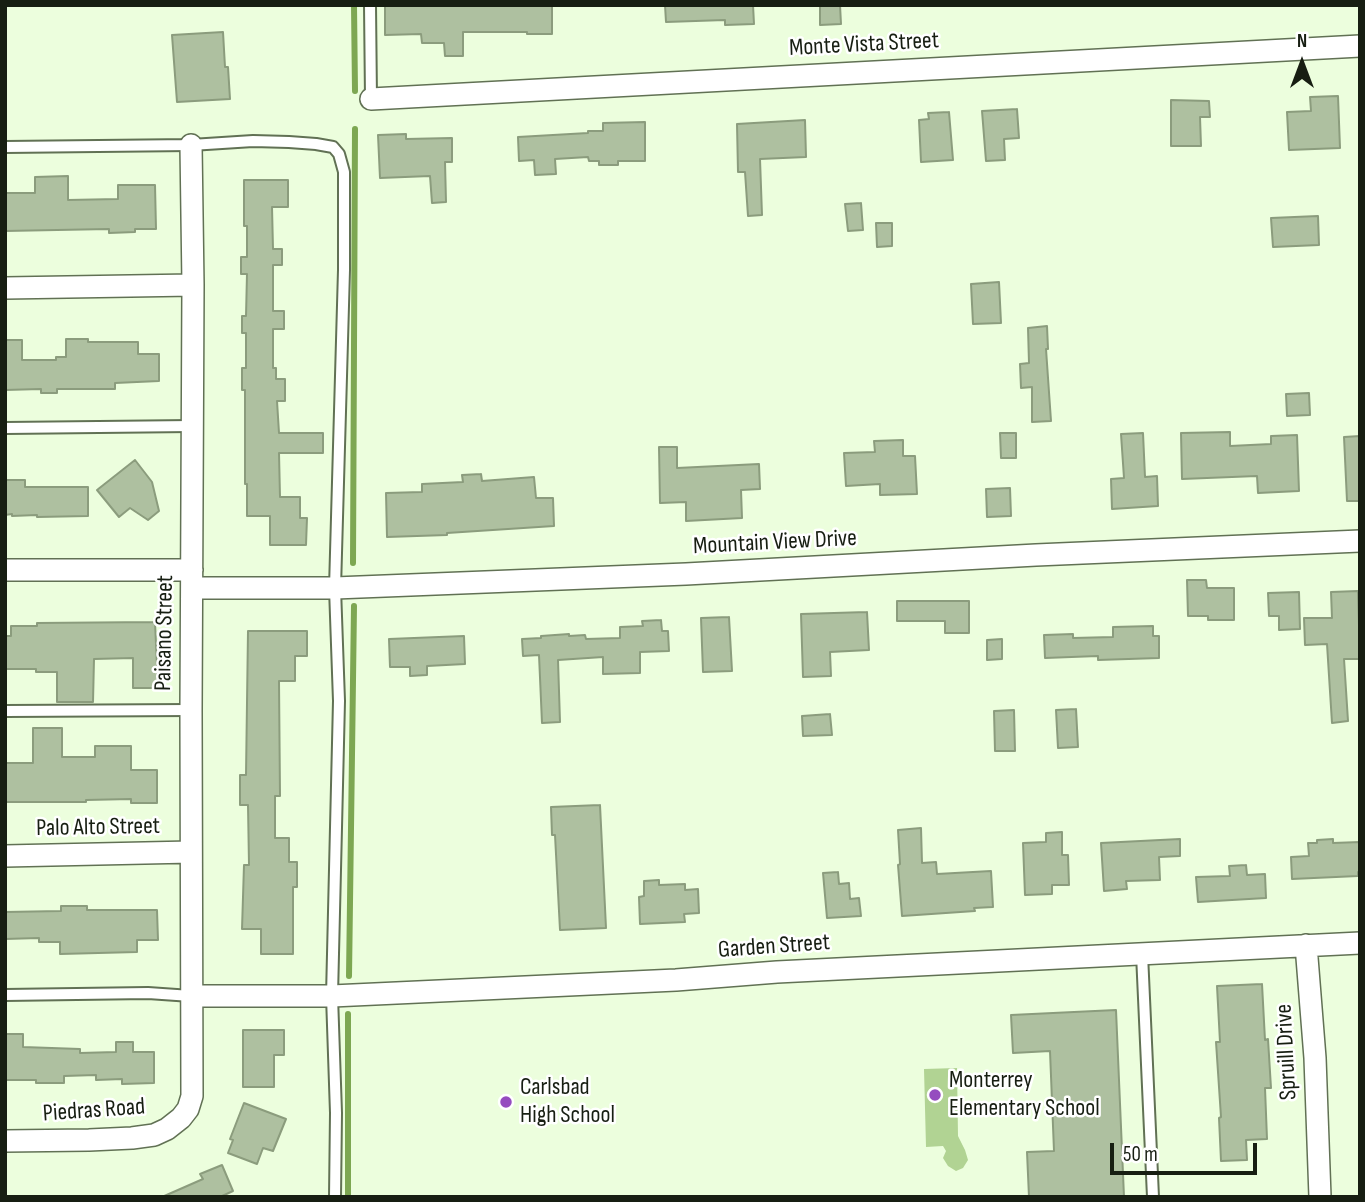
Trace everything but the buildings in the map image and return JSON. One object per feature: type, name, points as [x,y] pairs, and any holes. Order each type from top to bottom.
[{"type":"street","name":"Monte Vista Street","points":[[371,99],[1360,46]]},
{"type":"street","name":"Paisano Street","points":[[181,1118],[188,1109],[192,1096],[191,145]]},
{"type":"street","points":[[5,288],[193,285]]},
{"type":"street","name":"Mountain View Drive","points":[[5,570],[335,588],[686,575],[1360,541]]},
{"type":"street","name":"Palo Alto Street","points":[[5,856],[191,852]]},
{"type":"street","name":"Garden Street","points":[[191,996],[332,996],[1360,943]]},
{"type":"street","name":"Spruill Drive","points":[[1306,945],[1315,1058],[1320,1197]]},
{"type":"street","name":"Piedras Road","points":[[5,1141],[132,1138],[154,1135],[181,1118]]},
{"type":"lane","points":[[370,5],[371,99]]},
{"type":"lane","points":[[5,147],[191,145],[253,141],[316,144],[333,147],[339,154],[344,172],[344,270],[335,588],[339,701],[332,996],[336,1113],[335,1197]]},
{"type":"lane","points":[[5,428],[192,426]]},
{"type":"lane","points":[[5,711],[191,710]]},
{"type":"lane","points":[[1142,954],[1153,1197]]},
{"type":"lane","points":[[5,995],[148,993],[191,996]]},
{"type":"green space","points":[[957,1068],[958,1136],[968,1160],[963,1168],[956,1171],[948,1166],[943,1158],[946,1151],[943,1146],[926,1147],[924,1069]]},
{"type":"waterway","points":[[354,5],[355,91]]},
{"type":"waterway","points":[[353,563],[355,129]]},
{"type":"waterway","points":[[349,976],[354,606]]},
{"type":"waterway","points":[[348,1014],[348,1197]]},
{"type":"place","name":"Monterrey Elementary School","points":[[935,1095]]},
{"type":"place","name":"Carlsbad High School","points":[[506,1102]]}]
